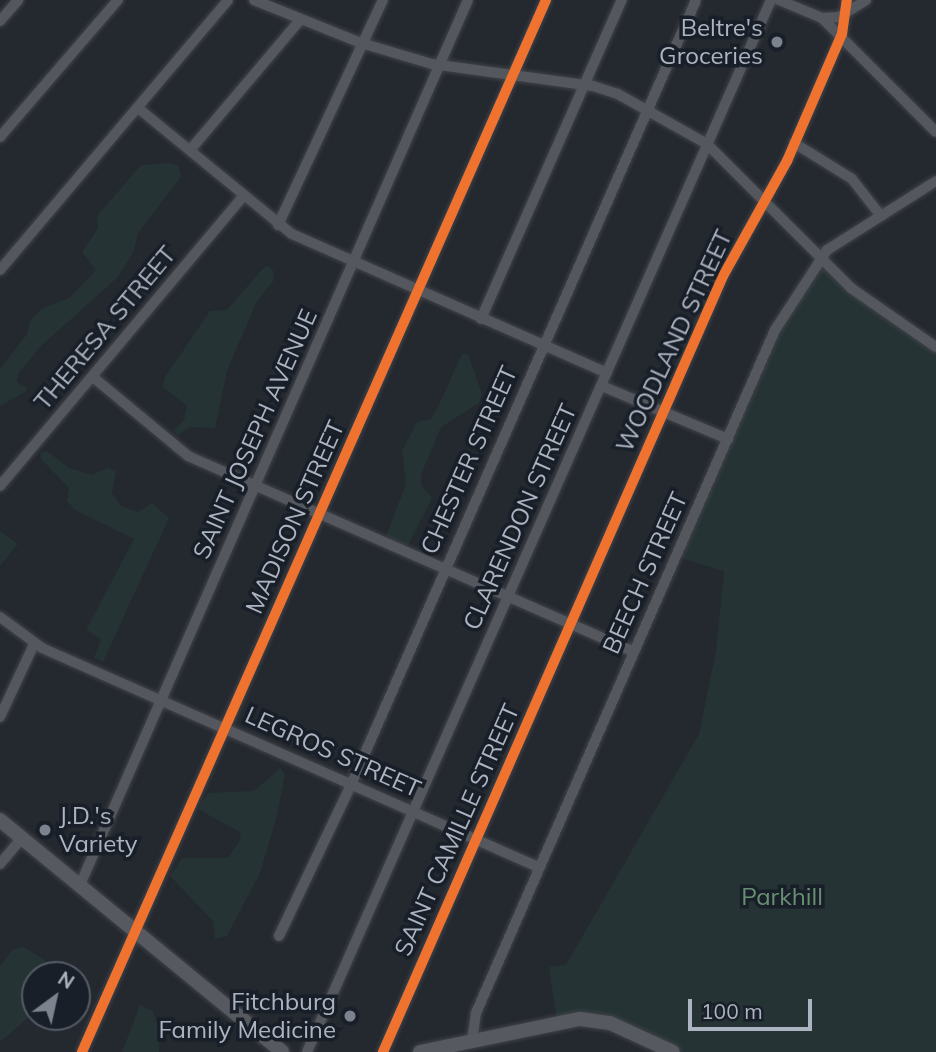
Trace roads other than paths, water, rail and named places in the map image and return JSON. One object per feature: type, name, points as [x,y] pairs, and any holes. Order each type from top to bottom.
[{"type":"main road","points":[[0,820],[282,1052]]},
{"type":"main road","points":[[420,1052],[547,1023],[595,1019],[673,1052]]},
{"type":"street","points":[[0,21],[18,0]]},
{"type":"street","points":[[0,137],[118,0]]},
{"type":"street","points":[[0,270],[228,0]]},
{"type":"street","points":[[278,225],[383,0]]},
{"type":"street","name":"SAINT JOSEPH AVENUE","points":[[80,885],[468,0]]},
{"type":"street","name":"MADISON STREET","points":[[82,1052],[546,0]]},
{"type":"street","points":[[481,319],[622,0]]},
{"type":"street","name":"CHESTER STREET","points":[[279,936],[351,785],[444,568],[696,0]]},
{"type":"street","name":"CLARENDON STREET","points":[[307,1052],[771,0]]},
{"type":"street","points":[[779,0],[822,18],[842,34],[936,132]]},
{"type":"street","name":"WOODLAND STREET","points":[[570,625],[727,269],[766,203],[794,143],[842,34],[847,0]]},
{"type":"street","points":[[822,18],[846,14],[866,0]]},
{"type":"street","points":[[260,1],[300,20],[364,44],[440,65],[584,85],[610,91],[648,109],[707,144],[856,292],[936,347]]},
{"type":"street","points":[[191,149],[300,20]]},
{"type":"street","points":[[138,108],[191,149],[278,225],[353,262],[607,373]]},
{"type":"street","points":[[794,143],[852,178],[881,216]]},
{"type":"street","name":"BEECH STREET","points":[[472,1041],[476,1013],[538,867],[775,330],[821,256],[936,181]]},
{"type":"street","name":"THERESA STREET","points":[[0,485],[243,197]]},
{"type":"street","points":[[93,377],[188,456],[633,651]]},
{"type":"street","points":[[602,386],[728,439]]},
{"type":"street","name":"LEGROS STREET","points":[[0,617],[34,644],[538,867]]},
{"type":"street","name":"SAINT CAMILLE STREET","points":[[383,1052],[570,625]]},
{"type":"street","points":[[0,717],[34,644]]},
{"type":"street","points":[[0,863],[22,838]]},
{"type":"place","name":"Beltre's Groceries","points":[[777,42]]},
{"type":"place","name":"J.D.'s Variety","points":[[45,830]]},
{"type":"place","name":"Fitchburg Family Medicine","points":[[350,1016]]},
{"type":"park label","name":"Parkhill","points":[[782,897]]}]
